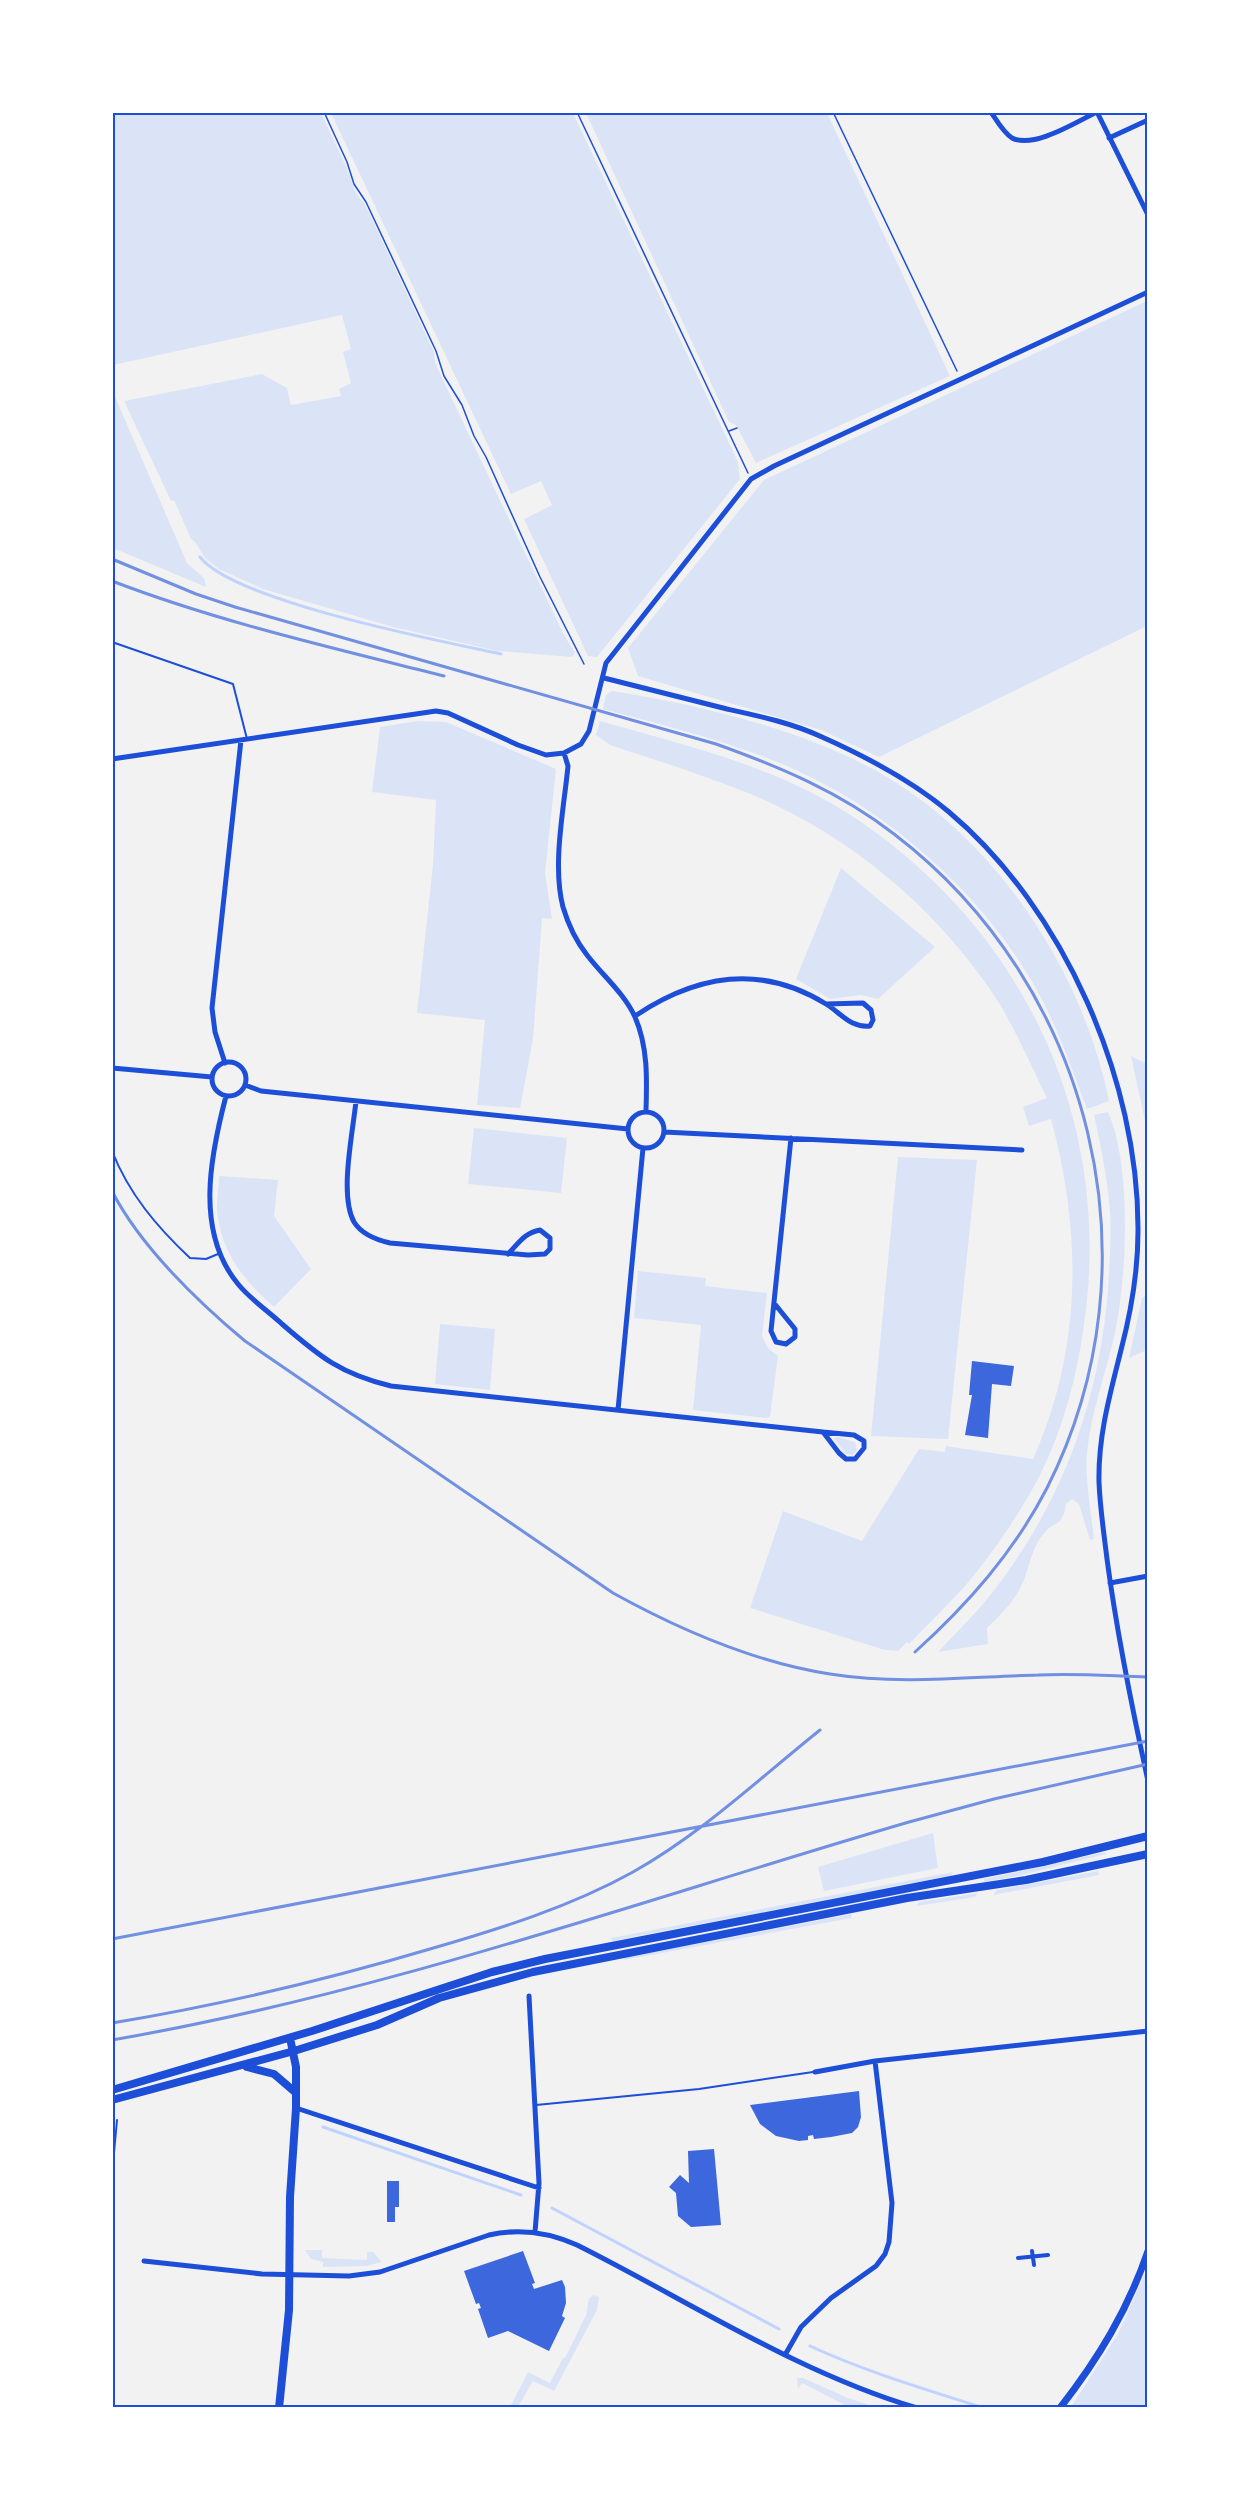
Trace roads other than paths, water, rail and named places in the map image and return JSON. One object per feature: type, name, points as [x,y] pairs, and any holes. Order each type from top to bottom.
[{"type":"main road","points":[[112,2090],[290,2038],[444,1987],[513,1967],[1043,1862],[1148,1836]]},
{"type":"main road","points":[[112,2100],[294,2051],[377,2025],[439,1998],[533,1972],[907,1898],[1026,1880],[1148,1854]]},
{"type":"main road","points":[[279,2408],[289,2316],[290,2197],[296,2108],[294,2051],[290,2038]]},
{"type":"main road","points":[[242,2066],[274,2074],[296,2092]]},
{"type":"street","points":[[991,112],[1001,128],[1013,138],[1026,141],[1041,139],[1097,112],[1148,215]]},
{"type":"street","points":[[1109,138],[1148,120]]},
{"type":"street","points":[[112,759],[436,711],[448,712],[518,745],[546,755],[564,753],[580,744],[589,731],[606,663],[751,479],[1148,292]]},
{"type":"street","points":[[604,678],[819,735],[899,776],[948,811],[988,850],[1026,897],[1066,960],[1098,1028],[1110,1061],[1131,1149],[1136,1185],[1138,1233],[1134,1280],[1126,1329],[1104,1417],[1099,1463],[1100,1506],[1115,1626],[1148,1781]]},
{"type":"street","points":[[225,1063],[215,1032],[212,1008],[244,739]]},
{"type":"street","points":[[564,753],[568,766],[559,877],[563,905],[573,932],[587,955],[621,995],[634,1016],[646,1057],[646,1111]]},
{"type":"street","points":[[634,1016],[659,999],[688,987],[726,978],[771,982],[826,1004],[841,1017],[861,1027],[870,1026],[873,1020],[871,1010],[864,1004],[826,1004]]},
{"type":"street","points":[[225,1063],[237,1064],[246,1078],[245,1085],[236,1095],[226,1096],[214,1087],[212,1077],[217,1068],[225,1063]]},
{"type":"street","points":[[112,1068],[212,1077]]},
{"type":"street","points":[[245,1085],[261,1090],[356,1101],[628,1129]]},
{"type":"street","points":[[226,1096],[212,1161],[210,1206],[218,1254],[238,1285],[309,1347],[338,1368],[363,1379],[391,1386],[854,1435],[864,1441],[864,1448],[855,1459],[846,1460],[824,1432]]},
{"type":"street","points":[[356,1101],[347,1192],[349,1209],[355,1223],[362,1231],[390,1243],[508,1254],[545,1254],[550,1249],[550,1238],[540,1230],[530,1232],[523,1236],[508,1254]]},
{"type":"street","points":[[646,1111],[657,1115],[664,1125],[664,1132],[663,1137],[655,1146],[643,1148],[634,1143],[628,1129],[631,1119],[646,1111]]},
{"type":"street","points":[[664,1132],[1022,1150]]},
{"type":"street","points":[[774,1304],[795,1329],[793,1340],[786,1344],[779,1344],[772,1335],[774,1304],[791,1138]]},
{"type":"street","points":[[618,1410],[643,1148]]},
{"type":"street","points":[[1110,1583],[1148,1576]]},
{"type":"street","points":[[529,1996],[539,2188],[535,2232]]},
{"type":"street","points":[[815,2072],[875,2061],[1148,2031]]},
{"type":"street","points":[[786,2355],[801,2327],[823,2305],[876,2266],[885,2254],[889,2242],[892,2203],[875,2061]]},
{"type":"street","points":[[296,2108],[539,2188]]},
{"type":"street","points":[[144,2261],[290,2276],[349,2276],[374,2273],[489,2235],[535,2232],[577,2245],[786,2355],[865,2391],[917,2408]]},
{"type":"street","points":[[1032,2250],[1034,2265]]},
{"type":"street","points":[[1060,2408],[1114,2330],[1131,2297],[1148,2252]]},
{"type":"street","points":[[1018,2258],[1048,2255]]},
{"type":"lane","points":[[112,642],[233,684],[244,739]]},
{"type":"lane","points":[[112,1151],[138,1200],[153,1221],[176,1245],[190,1258],[206,1259],[218,1254]]},
{"type":"lane","points":[[536,2105],[699,2089],[815,2072]]},
{"type":"lane","points":[[112,2175],[117,2120]]},
{"type":"waterway","points":[[200,557],[220,573],[253,589],[294,604],[388,629],[501,654]]},
{"type":"waterway","points":[[323,2127],[521,2195]]},
{"type":"waterway","points":[[552,2208],[779,2329]]},
{"type":"waterway","points":[[810,2346],[874,2372],[984,2408]]},
{"type":"railway","points":[[112,559],[196,594],[235,607],[716,744],[809,782],[852,805],[894,834],[962,897],[1018,969],[1060,1048],[1088,1134],[1101,1222],[1099,1312],[1081,1402],[1047,1488],[1005,1555],[971,1596],[915,1652]]},
{"type":"railway","points":[[112,581],[235,622],[444,676]]},
{"type":"railway","points":[[112,1191],[138,1232],[171,1272],[208,1309],[245,1341],[613,1593],[664,1620],[745,1653],[801,1669],[830,1674],[908,1680],[1066,1674],[1148,1677]]},
{"type":"railway","points":[[112,2023],[233,2000],[352,1971],[482,1933],[584,1896],[633,1872],[682,1841],[730,1805],[820,1730]]},
{"type":"railway","points":[[112,1939],[1148,1741]]},
{"type":"railway","points":[[112,2040],[214,2020],[415,1971],[909,1822],[994,1799],[1148,1764]]}]
